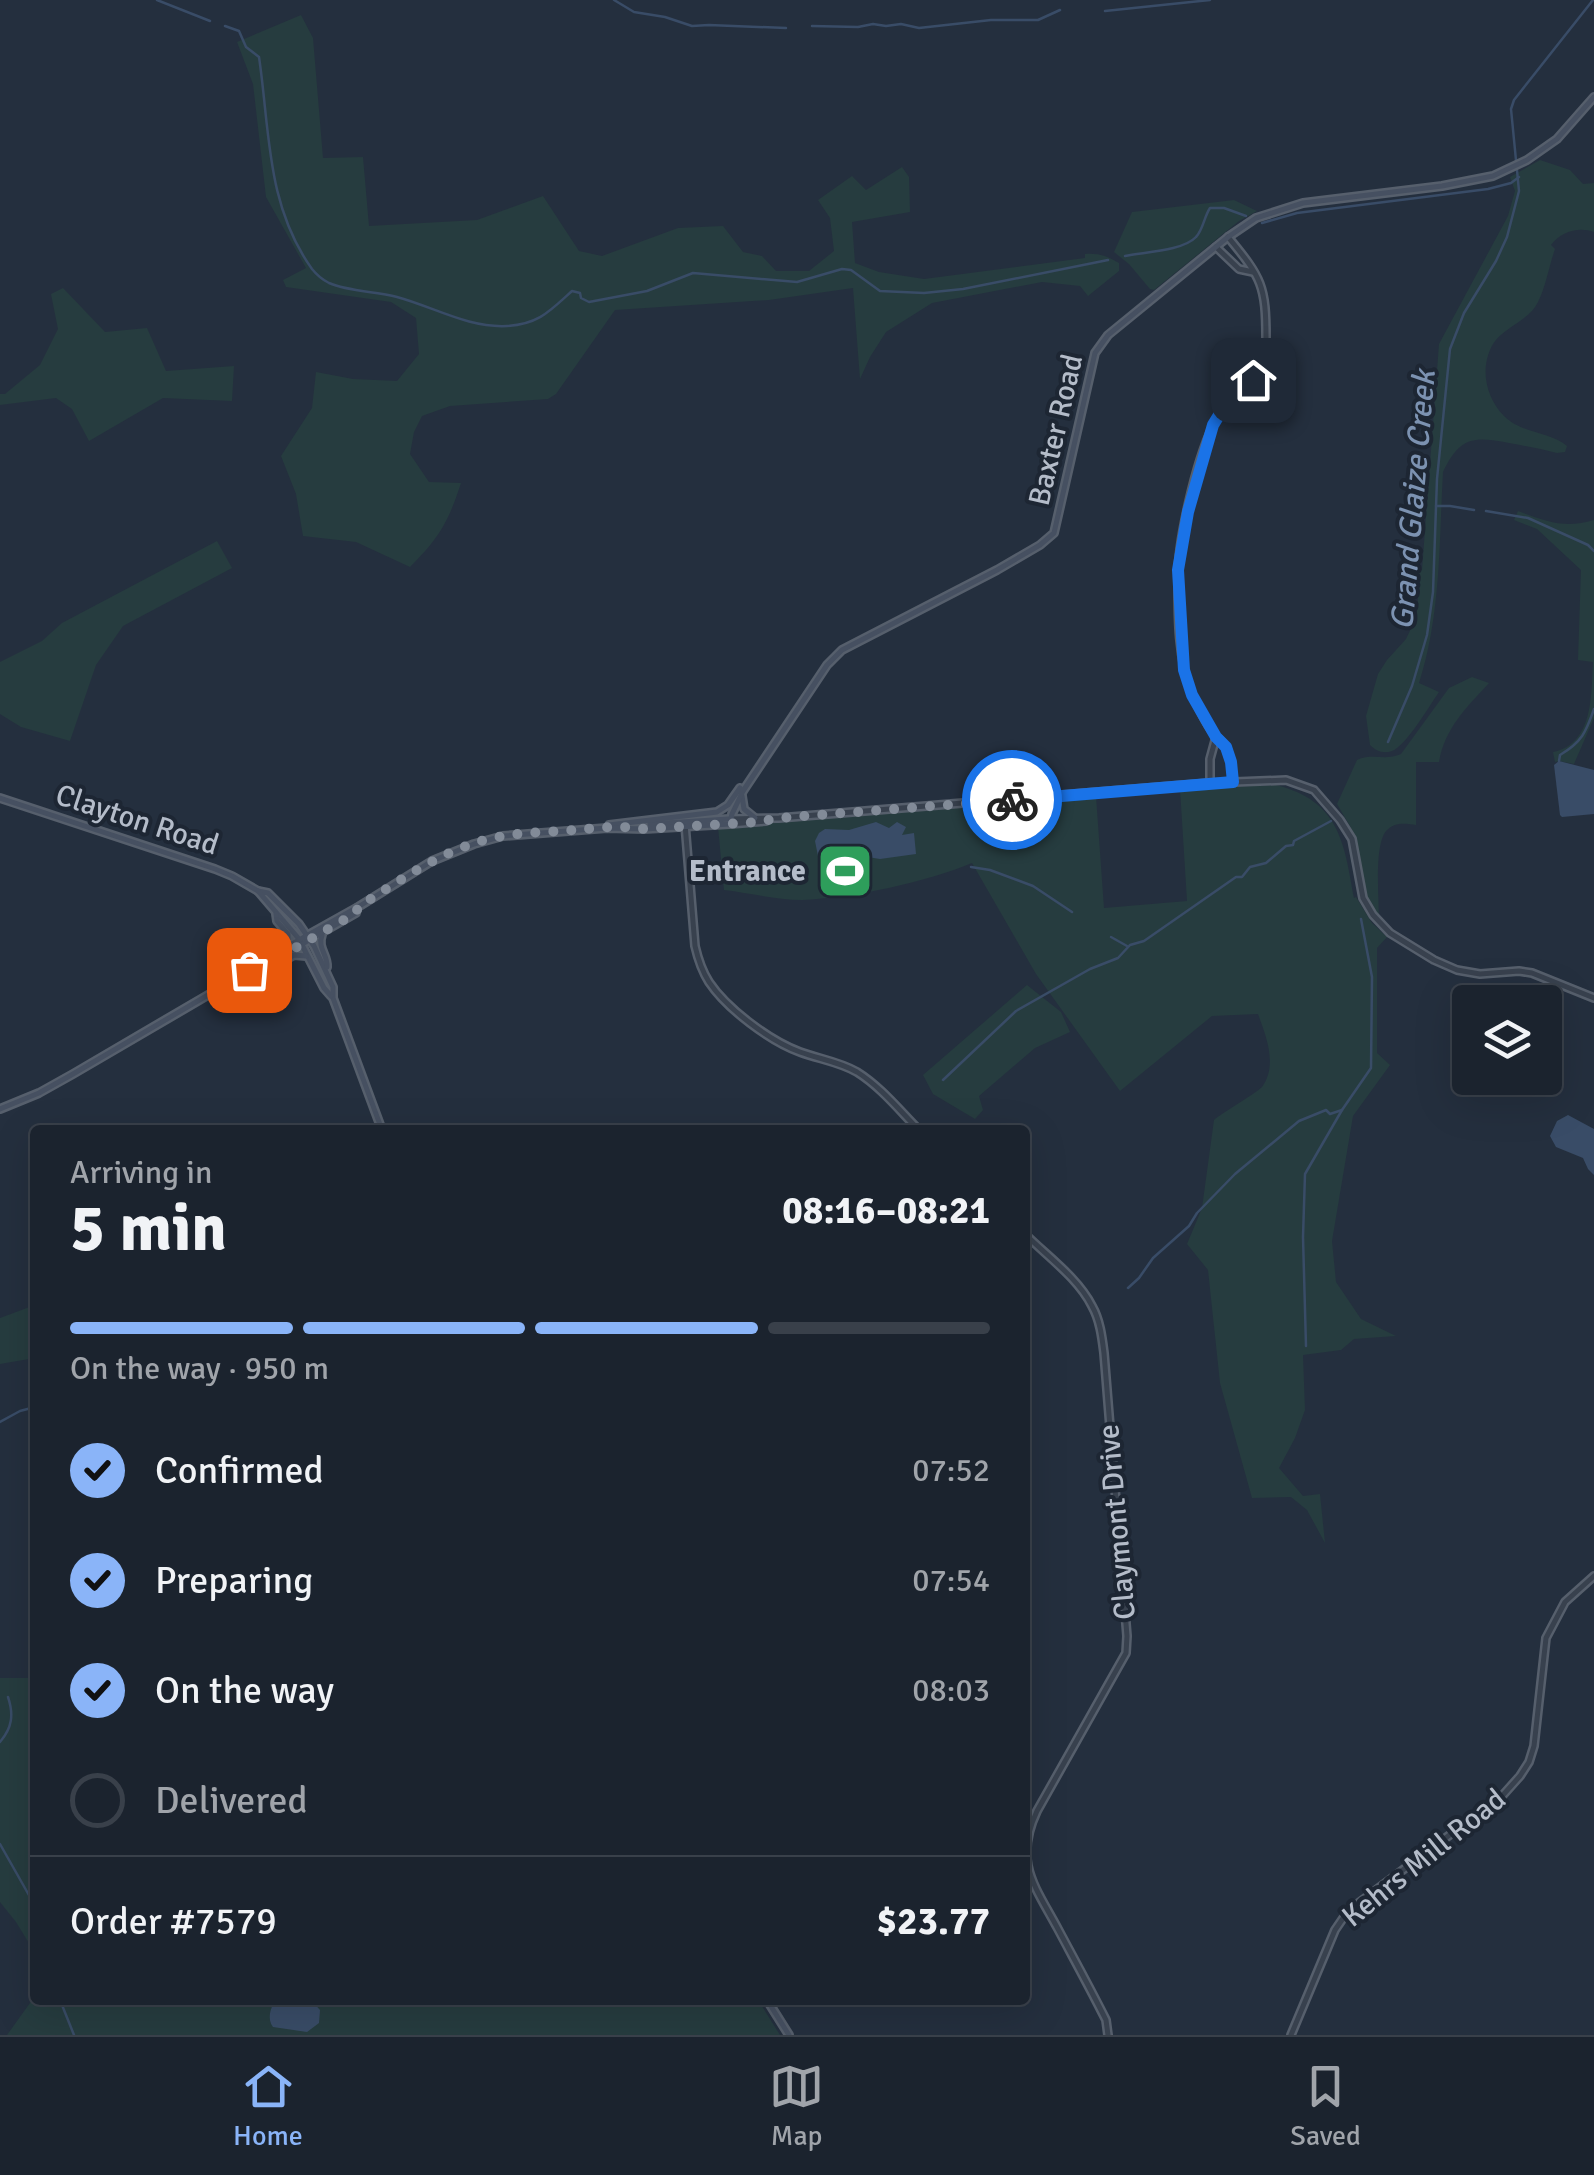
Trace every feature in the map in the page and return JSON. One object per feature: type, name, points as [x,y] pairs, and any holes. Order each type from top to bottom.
[{"type":"main road","name":"Baxter Road","points":[[730,822],[742,791],[827,665],[842,650],[997,570],[1054,533],[1100,344],[1256,218],[1304,203],[1480,180],[1527,160],[1558,138],[1594,97]]},
{"type":"main road","points":[[606,828],[609,824],[717,812],[762,762]]},
{"type":"main road","points":[[742,791],[742,805],[755,818]]},
{"type":"main road","name":"Clayton Road","points":[[0,798],[215,869],[268,894],[300,924],[308,957],[333,998]]},
{"type":"main road","points":[[249,970],[255,971],[272,961],[432,862],[474,844],[503,836],[642,824],[730,822]]},
{"type":"main road","name":"Clayton Road","points":[[258,891],[326,970],[380,1125]]},
{"type":"main road","points":[[0,1109],[56,1084],[251,966],[324,932],[356,913],[358,907]]},
{"type":"main road","points":[[276,911],[277,921],[288,934],[282,949]]},
{"type":"main road","points":[[324,932],[320,945],[328,964],[326,970]]},
{"type":"main road","points":[[272,961],[279,963],[294,955],[308,957]]},
{"type":"main road","points":[[770,2005],[789,2035]]},
{"type":"street","points":[[1228,237],[1262,283],[1266,361],[1253,380],[1224,407],[1213,425],[1188,512],[1178,570],[1184,670],[1192,695],[1226,747],[1233,782]]},
{"type":"street","points":[[1216,247],[1239,269],[1252,272]]},
{"type":"street","points":[[1210,783],[1210,759],[1216,737]]},
{"type":"street","points":[[730,822],[1286,780],[1305,786],[1335,812],[1352,839],[1360,889],[1373,916],[1390,933],[1450,968],[1469,973],[1532,973],[1594,998]]},
{"type":"street","points":[[730,822],[779,818]]},
{"type":"street","points":[[685,824],[695,946],[710,984],[739,1014],[776,1040],[848,1067],[868,1079],[914,1125]]},
{"type":"street","name":"Claymont Drive","points":[[1030,1239],[1091,1303],[1101,1330],[1127,1636],[1126,1654],[1030,1829]]},
{"type":"street","name":"Kehrs Mill Road","points":[[1291,2035],[1343,1918],[1502,1795],[1525,1769],[1534,1746],[1546,1638],[1565,1602],[1594,1576]]},
{"type":"street","name":"Claymont Drive","points":[[1030,1869],[1034,1888],[1098,2004],[1108,2035]]},
{"type":"green space","points":[[301,15],[313,38],[323,158],[363,157],[369,226],[477,220],[543,196],[579,251],[602,256],[678,228],[723,226],[743,252],[762,256],[776,271],[809,271],[834,251],[830,218],[818,200],[852,176],[866,190],[902,167],[909,177],[910,212],[852,222],[855,263],[879,272],[924,279],[1085,258],[1085,254],[1090,254],[1119,263],[1119,271],[1088,296],[1080,286],[1042,282],[932,303],[886,332],[860,379],[853,288],[769,300],[615,310],[556,394],[548,399],[450,406],[422,416],[410,454],[429,482],[461,483],[441,529],[410,567],[356,542],[303,536],[296,494],[281,456],[312,408],[316,372],[397,381],[419,354],[416,318],[391,302],[286,287],[283,280],[306,268],[266,197],[253,84],[237,42]]},
{"type":"green space","points":[[1540,160],[1570,170],[1583,184],[1594,183],[1594,232],[1570,231],[1551,245],[1555,249],[1538,302],[1493,344],[1486,363],[1486,382],[1498,409],[1511,422],[1567,446],[1565,452],[1557,453],[1477,440],[1462,446],[1449,460],[1443,472],[1435,605],[1419,683],[1439,692],[1398,748],[1380,751],[1370,745],[1366,716],[1378,674],[1406,639],[1416,618],[1415,574],[1422,570],[1439,344],[1508,216],[1515,191],[1510,177]]},
{"type":"green space","points":[[1234,200],[1257,211],[1239,221],[1154,290],[1114,252],[1132,212]]},
{"type":"green space","points":[[63,288],[105,332],[147,328],[166,371],[234,366],[232,401],[163,398],[89,441],[72,409],[56,398],[0,405],[0,394],[40,365],[58,329],[51,294]]},
{"type":"green space","points":[[1518,511],[1564,524],[1594,520],[1594,718],[1574,764],[1555,762],[1553,752],[1576,739],[1588,716],[1593,662],[1578,660],[1581,570],[1537,529],[1514,520]]},
{"type":"green space","points":[[217,541],[232,568],[123,626],[96,665],[70,741],[21,727],[0,714],[0,662],[42,641],[62,623]]},
{"type":"green space","points":[[1472,677],[1489,683],[1451,729],[1439,762],[1416,762],[1416,825],[1393,826],[1382,838],[1379,920],[1363,892],[1350,826],[1337,804],[1357,760],[1401,754],[1449,688]]},
{"type":"green space","points":[[1276,785],[1297,792],[1326,813],[1342,841],[1354,898],[1387,937],[1377,948],[1377,1053],[1390,1065],[1353,1116],[1332,1241],[1336,1282],[1361,1319],[1396,1336],[1354,1339],[1341,1350],[1303,1355],[1305,1410],[1279,1468],[1303,1496],[1320,1494],[1325,1543],[1307,1510],[1291,1497],[1252,1498],[1220,1383],[1208,1270],[1187,1244],[1202,1208],[1214,1120],[1259,1090],[1267,1078],[1269,1050],[1258,1014],[1212,1016],[1120,1091],[1036,974],[972,863],[912,883],[866,892],[822,899],[773,898],[724,890],[718,827],[1096,796],[1104,908],[1187,901],[1180,789]]},
{"type":"green space","points":[[1027,985],[1061,1012],[1070,1032],[1035,1048],[979,1096],[983,1110],[975,1119],[933,1094],[923,1075]]},
{"type":"green space","points":[[30,1307],[30,1359],[0,1364],[0,1318]]},
{"type":"green space","points":[[0,1678],[30,1678],[30,1945],[0,1902]]},
{"type":"green space","points":[[30,2003],[761,2005],[780,2035],[7,2035]]},
{"type":"water","points":[[1559,761],[1594,770],[1594,814],[1560,815],[1554,765]]},
{"type":"water","points":[[876,822],[889,828],[897,822],[906,827],[902,835],[914,833],[916,854],[880,859],[855,855],[831,862],[818,856],[815,841],[825,829],[849,830]]},
{"type":"water","points":[[1568,1115],[1594,1129],[1594,1175],[1583,1158],[1556,1147],[1550,1136],[1557,1121]]},
{"type":"water","points":[[316,2005],[320,2010],[319,2023],[307,2032],[273,2027],[272,2006]]},
{"type":"waterway","points":[[157,0],[210,21]]},
{"type":"waterway","points":[[614,0],[634,12],[692,26],[786,28]]},
{"type":"waterway","points":[[1105,11],[1210,0]]},
{"type":"waterway","name":"Grand Glaize Creek","points":[[1388,742],[1412,686],[1427,635],[1450,349],[1464,313],[1507,237],[1519,191],[1511,109],[1514,100],[1593,0]]},
{"type":"waterway","points":[[812,26],[901,24],[919,28],[991,20],[1038,20],[1060,10]]},
{"type":"waterway","points":[[225,26],[239,31],[246,47],[259,57],[278,193],[297,245],[312,269],[337,286],[397,297],[465,320],[493,326],[518,325],[543,315],[572,291],[589,302],[647,291],[693,273],[797,282],[842,269],[851,270],[880,291],[924,293],[1108,260]]},
{"type":"waterway","points":[[1262,223],[1297,213],[1488,189],[1519,177]]},
{"type":"waterway","points":[[1125,256],[1190,242],[1210,208],[1224,208],[1246,216]]},
{"type":"waterway","points":[[1436,506],[1474,510]]},
{"type":"waterway","points":[[1486,511],[1528,518],[1594,551]]},
{"type":"waterway","points":[[1559,761],[1560,755],[1582,736],[1594,709]]},
{"type":"waterway","points":[[943,1080],[1016,1011],[1090,969],[1118,958],[1130,945],[1144,941],[1236,877],[1242,877],[1250,867],[1266,863],[1286,846],[1331,821]]},
{"type":"waterway","points":[[971,867],[1033,886],[1072,912]]},
{"type":"waterway","name":"Grand Glaize Creek","points":[[1306,1346],[1305,1174],[1371,1068],[1372,977],[1361,919]]},
{"type":"waterway","points":[[1111,937],[1127,946]]},
{"type":"waterway","points":[[1128,1288],[1235,1174],[1299,1121],[1326,1110],[1330,1114],[1342,1110]]},
{"type":"waterway","points":[[0,1422],[30,1408]]},
{"type":"waterway","points":[[0,1742],[11,1721],[8,1697]]},
{"type":"waterway","points":[[0,1844],[30,1897]]},
{"type":"waterway","points":[[62,2005],[74,2035]]},
{"type":"way so far","points":[[249,970],[255,971],[316,937],[432,862],[503,836],[759,822],[1012,800]]},
{"type":"place","name":"Entrance","points":[[845,871]]},
{"type":"route","points":[[1012,800],[1233,782],[1226,747],[1192,695],[1184,670],[1178,570],[1188,512],[1213,425],[1230,400],[1253,380]]}]
